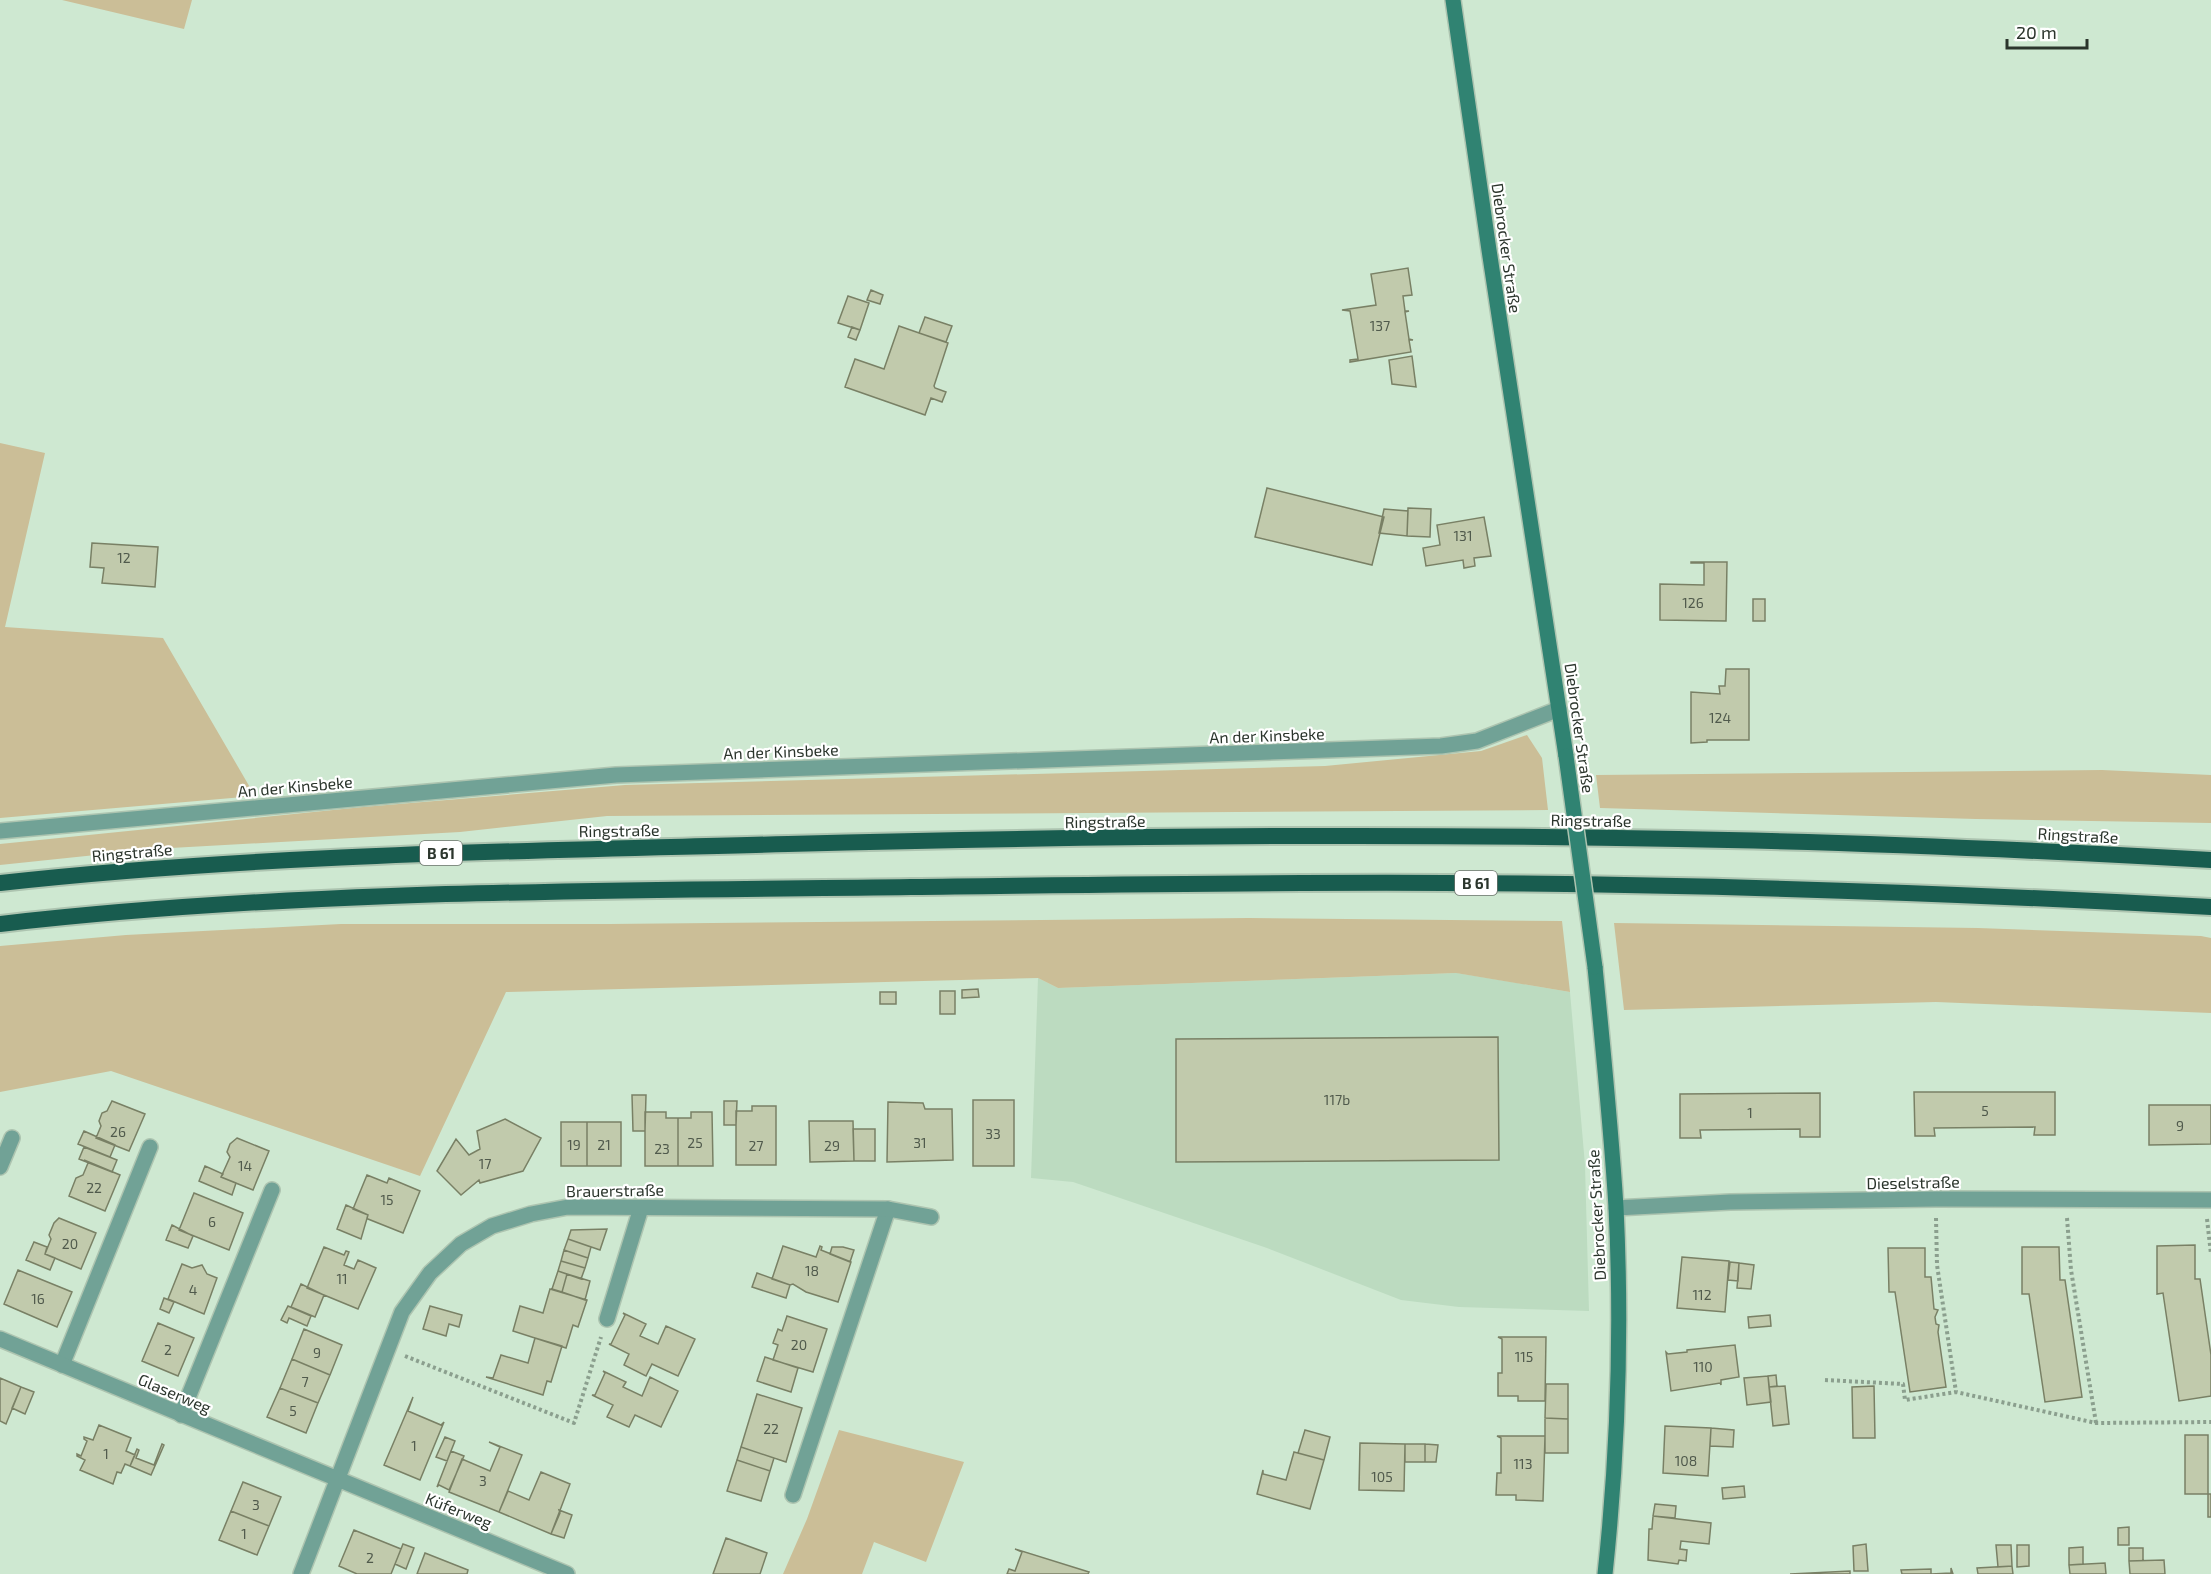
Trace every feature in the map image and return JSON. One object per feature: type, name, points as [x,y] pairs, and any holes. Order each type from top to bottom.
[{"type":"highway","name":"Ringstraße","points":[[0,883],[224,862],[452,853],[883,842],[1196,838],[1434,836],[1680,838],[1983,848],[2211,860]]},
{"type":"highway","name":"B 61","points":[[0,924],[88,914],[230,904],[436,894],[1212,884],[1444,883],[1686,886],[1977,894],[2211,907]]},
{"type":"main road","name":"Diebrocker Straße","points":[[1453,0],[1566,756],[1595,967],[1616,1208],[1618,1396],[1605,1574]]},
{"type":"street","name":"An der Kinsbeke","points":[[0,831],[616,775],[1441,746],[1477,741],[1559,709]]},
{"type":"street","points":[[0,1167],[12,1138]]},
{"type":"street","points":[[62,1365],[150,1147]]},
{"type":"street","points":[[181,1415],[272,1190]]},
{"type":"street","name":"Dieselstraße","points":[[1616,1208],[1730,1202],[1936,1199],[2208,1200]]},
{"type":"street","name":"Brauerstraße","points":[[301,1574],[402,1312],[430,1273],[460,1244],[492,1226],[531,1214],[568,1207],[888,1209],[931,1217]]},
{"type":"street","points":[[606,1319],[642,1208]]},
{"type":"street","points":[[793,1496],[888,1209]]},
{"type":"street","name":"Glaserweg","points":[[0,1339],[336,1480]]},
{"type":"street","name":"Küferweg","points":[[336,1480],[567,1574]]},
{"type":"path","points":[[1936,1199],[1937,1265],[1956,1392]]},
{"type":"path","points":[[2066,1200],[2072,1270],[2096,1424]]},
{"type":"path","points":[[2208,1200],[2211,1254]]},
{"type":"path","points":[[387,1348],[574,1423],[606,1319]]},
{"type":"path","points":[[1825,1380],[1902,1384],[1905,1400],[1956,1392],[2096,1424],[2211,1422]]},
{"type":"shaded area","points":[[62,0],[192,0],[184,29]]},
{"type":"shaded area","points":[[0,443],[45,453],[5,627],[163,638],[255,796],[0,818]]},
{"type":"shaded area","points":[[1527,735],[1542,758],[1548,810],[607,816],[460,832],[153,849],[0,865],[0,844],[363,807],[625,785],[1325,766],[1481,751]]},
{"type":"shaded area","points":[[2102,770],[2211,775],[2211,823],[1600,808],[1596,775]]},
{"type":"shaded area","points":[[1249,918],[1562,921],[1570,992],[1456,973],[1058,988],[1038,978],[506,992],[420,1176],[111,1071],[0,1092],[0,946],[126,935],[341,924]]},
{"type":"shaded area","points":[[1614,923],[1978,928],[2201,936],[2211,938],[2211,1013],[1936,1002],[1624,1010]]},
{"type":"shaded area","points":[[1457,973],[1570,992],[1585,1165],[1589,1311],[1459,1307],[1401,1300],[1267,1248],[1073,1182],[1031,1178],[1038,978],[1058,988]]},
{"type":"shaded area","points":[[839,1430],[964,1462],[926,1562],[874,1542],[862,1574],[783,1574],[807,1519]]},
{"type":"building","points":[[1408,268],[1412,295],[1403,296],[1405,311],[1409,311],[1405,312],[1409,339],[1413,340],[1409,340],[1411,352],[1350,362],[1350,360],[1358,359],[1350,311],[1342,310],[1376,305],[1371,274]]},
{"type":"building","points":[[871,290],[883,295],[880,304],[867,300]]},
{"type":"building","points":[[848,296],[869,303],[860,330],[838,323]]},
{"type":"building","points":[[925,317],[952,326],[946,342],[919,333]]},
{"type":"building","points":[[899,326],[948,343],[934,386],[946,392],[942,402],[931,398],[925,415],[845,387],[855,359],[884,369]]},
{"type":"building","points":[[852,327],[860,330],[856,340],[848,337]]},
{"type":"building","points":[[1412,356],[1416,387],[1392,384],[1389,360]]},
{"type":"building","points":[[1267,488],[1384,517],[1372,565],[1255,537]]},
{"type":"building","points":[[1408,508],[1431,509],[1430,537],[1407,536]]},
{"type":"building","points":[[1384,509],[1408,511],[1407,536],[1379,533]]},
{"type":"building","points":[[1484,517],[1491,556],[1474,558],[1475,566],[1464,568],[1463,560],[1426,566],[1423,548],[1440,545],[1437,525]]},
{"type":"building","points":[[92,543],[158,547],[155,587],[102,583],[104,568],[90,567]]},
{"type":"building","points":[[1691,562],[1727,562],[1726,621],[1660,620],[1660,584],[1704,585],[1704,563]]},
{"type":"building","points":[[1753,599],[1765,599],[1765,621],[1753,621]]},
{"type":"building","points":[[1726,669],[1749,669],[1749,740],[1707,740],[1707,742],[1691,743],[1691,692],[1720,694],[1719,686],[1725,686]]},
{"type":"building","points":[[978,989],[979,997],[962,998],[962,990]]},
{"type":"building","points":[[940,991],[955,991],[955,1014],[940,1014]]},
{"type":"building","points":[[880,992],[896,992],[896,1004],[880,1004]]},
{"type":"building","points":[[1498,1037],[1499,1160],[1176,1162],[1176,1039]]},
{"type":"building","points":[[1914,1092],[2055,1092],[2055,1135],[2034,1135],[2035,1127],[1934,1128],[1935,1136],[1915,1136]]},
{"type":"building","points":[[1820,1093],[1820,1137],[1800,1137],[1800,1129],[1700,1130],[1701,1138],[1680,1138],[1680,1094]]},
{"type":"building","points":[[632,1095],[646,1095],[645,1131],[633,1131]]},
{"type":"building","points":[[973,1100],[1014,1100],[1014,1166],[973,1166]]},
{"type":"building","points":[[112,1101],[145,1114],[129,1151],[96,1138],[101,1126],[99,1121],[102,1113],[107,1111]]},
{"type":"building","points":[[724,1101],[737,1101],[736,1125],[724,1125]]},
{"type":"building","points":[[888,1102],[923,1103],[925,1109],[952,1109],[953,1160],[887,1162]]},
{"type":"building","points":[[2149,1105],[2211,1105],[2211,1144],[2149,1145]]},
{"type":"building","points":[[752,1106],[776,1106],[776,1165],[736,1165],[736,1111],[752,1111]]},
{"type":"building","points":[[645,1112],[666,1112],[666,1118],[678,1118],[678,1166],[645,1166]]},
{"type":"building","points":[[691,1112],[712,1112],[713,1166],[678,1166],[678,1118],[691,1118]]},
{"type":"building","points":[[505,1119],[541,1138],[523,1171],[480,1183],[479,1180],[461,1195],[437,1171],[456,1139],[469,1155],[480,1149],[477,1131]]},
{"type":"building","points":[[809,1121],[853,1121],[854,1161],[810,1162]]},
{"type":"building","points":[[561,1122],[587,1122],[587,1166],[561,1166]]},
{"type":"building","points":[[587,1122],[621,1122],[621,1166],[587,1166]]},
{"type":"building","points":[[853,1129],[875,1129],[875,1161],[854,1161]]},
{"type":"building","points":[[84,1131],[115,1145],[110,1157],[78,1144]]},
{"type":"building","points":[[237,1138],[269,1151],[253,1190],[221,1177],[230,1157],[227,1152],[230,1144]]},
{"type":"building","points":[[84,1147],[117,1160],[112,1172],[79,1159]]},
{"type":"building","points":[[84,1160],[120,1175],[105,1211],[69,1196],[76,1178],[83,1175],[88,1163]]},
{"type":"building","points":[[205,1166],[223,1174],[221,1177],[236,1183],[232,1195],[199,1181]]},
{"type":"building","points":[[367,1175],[387,1183],[389,1178],[420,1191],[403,1233],[368,1219],[368,1215],[353,1209]]},
{"type":"building","points":[[194,1193],[243,1213],[229,1250],[179,1230]]},
{"type":"building","points":[[346,1205],[368,1215],[361,1239],[337,1229]]},
{"type":"building","points":[[59,1218],[96,1233],[81,1269],[45,1254],[51,1239],[49,1235]]},
{"type":"building","points":[[172,1225],[193,1236],[188,1248],[166,1240]]},
{"type":"building","points":[[607,1229],[600,1250],[568,1239],[571,1230]]},
{"type":"building","points":[[568,1239],[591,1247],[588,1258],[564,1250]]},
{"type":"building","points":[[34,1242],[47,1247],[45,1254],[55,1258],[50,1270],[26,1260]]},
{"type":"building","points":[[2195,1245],[2195,1279],[2200,1279],[2211,1355],[2211,1396],[2179,1401],[2163,1293],[2157,1294],[2157,1246]]},
{"type":"building","points":[[783,1246],[816,1257],[820,1246],[821,1250],[851,1262],[838,1302],[806,1292],[793,1284],[772,1279]]},
{"type":"building","points":[[324,1247],[344,1255],[346,1251],[349,1252],[344,1265],[354,1269],[358,1260],[376,1268],[358,1309],[307,1288]]},
{"type":"building","points":[[832,1247],[854,1250],[850,1262],[830,1254]]},
{"type":"building","points":[[2022,1247],[2059,1247],[2060,1280],[2065,1280],[2082,1397],[2045,1402],[2029,1294],[2022,1294]]},
{"type":"building","points":[[1888,1248],[1925,1248],[1925,1277],[1931,1277],[1934,1309],[1938,1310],[1935,1317],[1936,1324],[1939,1325],[1946,1387],[1910,1392],[1895,1292],[1889,1292]]},
{"type":"building","points":[[564,1250],[588,1258],[585,1268],[561,1261]]},
{"type":"building","points":[[1682,1257],[1729,1261],[1725,1312],[1677,1308]]},
{"type":"building","points":[[561,1261],[585,1268],[581,1279],[558,1271]]},
{"type":"building","points":[[1730,1262],[1739,1263],[1738,1281],[1728,1280]]},
{"type":"building","points":[[1739,1263],[1754,1265],[1751,1289],[1737,1288]]},
{"type":"building","points":[[182,1264],[192,1268],[202,1265],[207,1274],[217,1278],[204,1314],[168,1299]]},
{"type":"building","points":[[18,1270],[72,1292],[57,1327],[4,1304]]},
{"type":"building","points":[[558,1271],[567,1274],[562,1292],[552,1289]]},
{"type":"building","points":[[757,1273],[790,1285],[786,1298],[752,1287]]},
{"type":"building","points":[[567,1274],[590,1281],[585,1300],[562,1292]]},
{"type":"building","points":[[301,1284],[324,1295],[315,1317],[291,1307]]},
{"type":"building","points":[[550,1289],[587,1300],[578,1327],[573,1325],[566,1348],[513,1331],[520,1306],[543,1313]]},
{"type":"building","points":[[164,1298],[174,1302],[169,1313],[160,1309]]},
{"type":"building","points":[[288,1306],[311,1316],[307,1326],[289,1318],[287,1323],[281,1320]]},
{"type":"building","points":[[430,1306],[462,1315],[459,1327],[449,1324],[446,1336],[423,1329]]},
{"type":"building","points":[[623,1313],[646,1324],[640,1336],[658,1344],[666,1326],[695,1339],[678,1376],[652,1364],[646,1376],[624,1365],[629,1354],[609,1344],[625,1315]]},
{"type":"building","points":[[1770,1315],[1771,1326],[1749,1328],[1748,1317]]},
{"type":"building","points":[[787,1316],[827,1329],[813,1372],[773,1360],[778,1345],[773,1343],[778,1329],[782,1331]]},
{"type":"building","points":[[158,1323],[194,1338],[178,1376],[142,1361]]},
{"type":"building","points":[[304,1329],[342,1345],[330,1375],[292,1359]]},
{"type":"building","points":[[1498,1337],[1546,1337],[1545,1401],[1518,1401],[1518,1396],[1498,1396],[1498,1373],[1502,1373],[1502,1339]]},
{"type":"building","points":[[535,1338],[562,1346],[551,1382],[547,1381],[543,1395],[486,1377],[493,1378],[501,1355],[528,1363]]},
{"type":"building","points":[[1735,1345],[1739,1377],[1721,1380],[1721,1385],[1720,1383],[1671,1391],[1666,1352],[1668,1354]]},
{"type":"building","points":[[765,1357],[798,1368],[791,1392],[757,1381]]},
{"type":"building","points":[[292,1359],[330,1375],[318,1403],[280,1388]]},
{"type":"building","points":[[603,1371],[626,1382],[623,1387],[642,1396],[650,1377],[678,1391],[661,1427],[635,1415],[629,1427],[607,1417],[613,1405],[592,1395],[595,1395],[605,1373]]},
{"type":"building","points":[[1776,1375],[1777,1386],[1769,1387],[1768,1376]]},
{"type":"building","points":[[1768,1376],[1771,1402],[1747,1405],[1744,1378]]},
{"type":"building","points":[[0,1378],[21,1387],[6,1424],[0,1421]]},
{"type":"building","points":[[1546,1384],[1568,1384],[1568,1419],[1545,1418]]},
{"type":"building","points":[[1785,1386],[1789,1424],[1773,1426],[1769,1387]]},
{"type":"building","points":[[1874,1386],[1875,1438],[1853,1438],[1852,1387]]},
{"type":"building","points":[[21,1387],[34,1392],[25,1414],[12,1408]]},
{"type":"building","points":[[280,1388],[318,1403],[306,1433],[267,1417]]},
{"type":"building","points":[[757,1394],[802,1408],[786,1462],[741,1447]]},
{"type":"building","points":[[413,1397],[408,1411],[441,1425],[444,1422],[420,1480],[384,1465]]},
{"type":"building","points":[[1545,1418],[1568,1419],[1568,1453],[1545,1453]]},
{"type":"building","points":[[99,1425],[131,1438],[126,1451],[135,1455],[130,1466],[125,1464],[121,1473],[117,1472],[113,1484],[80,1470],[85,1460],[77,1454],[81,1456],[87,1441],[84,1437],[93,1440]]},
{"type":"building","points":[[1665,1426],[1711,1428],[1708,1476],[1663,1473]]},
{"type":"building","points":[[1711,1428],[1734,1430],[1733,1447],[1710,1446]]},
{"type":"building","points":[[1305,1430],[1330,1437],[1324,1460],[1298,1453]]},
{"type":"building","points":[[2185,1435],[2208,1435],[2208,1494],[2185,1494]]},
{"type":"building","points":[[1497,1436],[1545,1436],[1543,1501],[1516,1500],[1516,1495],[1496,1495],[1497,1473],[1501,1473],[1501,1438]]},
{"type":"building","points":[[445,1437],[455,1441],[447,1461],[436,1457]]},
{"type":"building","points":[[489,1442],[522,1455],[499,1512],[449,1492],[462,1459],[490,1471],[500,1447]]},
{"type":"building","points":[[1360,1443],[1405,1444],[1404,1491],[1359,1490]]},
{"type":"building","points":[[162,1444],[164,1445],[151,1475],[130,1466],[137,1449],[139,1450],[136,1458],[154,1465]]},
{"type":"building","points":[[1405,1444],[1425,1444],[1425,1462],[1405,1462]]},
{"type":"building","points":[[1425,1444],[1438,1445],[1436,1462],[1425,1462]]},
{"type":"building","points":[[741,1447],[774,1458],[770,1471],[737,1460]]},
{"type":"building","points":[[451,1451],[464,1456],[449,1490],[439,1485],[437,1487]]},
{"type":"building","points":[[1294,1452],[1324,1460],[1310,1509],[1257,1494],[1263,1470],[1263,1474],[1286,1480]]},
{"type":"building","points":[[737,1460],[770,1471],[761,1501],[727,1491]]},
{"type":"building","points":[[541,1472],[570,1484],[551,1534],[499,1512],[508,1491],[529,1500]]},
{"type":"building","points":[[243,1482],[281,1497],[269,1526],[231,1511]]},
{"type":"building","points":[[1744,1486],[1745,1497],[1723,1499],[1722,1488]]},
{"type":"building","points":[[2208,1494],[2211,1494],[2211,1517],[2208,1517]]},
{"type":"building","points":[[1655,1504],[1676,1506],[1675,1518],[1653,1516]]},
{"type":"building","points":[[559,1510],[572,1515],[564,1538],[551,1534],[560,1513]]},
{"type":"building","points":[[231,1511],[269,1526],[257,1555],[219,1540]]},
{"type":"building","points":[[1653,1516],[1711,1523],[1709,1544],[1681,1541],[1680,1549],[1687,1550],[1686,1561],[1679,1560],[1678,1564],[1648,1560],[1649,1529],[1652,1529]]},
{"type":"building","points":[[2129,1527],[2129,1545],[2118,1545],[2118,1528]]},
{"type":"building","points":[[354,1530],[401,1549],[391,1574],[357,1574],[339,1566]]},
{"type":"building","points":[[726,1538],[767,1553],[760,1574],[713,1574]]},
{"type":"building","points":[[403,1544],[414,1548],[406,1569],[395,1564]]},
{"type":"building","points":[[1866,1544],[1868,1571],[1854,1571],[1853,1546]]},
{"type":"building","points":[[1996,1545],[2011,1545],[2012,1566],[1998,1567]]},
{"type":"building","points":[[2017,1545],[2029,1545],[2029,1566],[2017,1567]]},
{"type":"building","points":[[2083,1547],[2083,1564],[2069,1565],[2069,1548]]},
{"type":"building","points":[[2129,1548],[2143,1548],[2143,1561],[2129,1561]]},
{"type":"building","points":[[1015,1549],[1089,1572],[1088,1574],[1007,1574],[1009,1569],[1015,1571],[1022,1552]]},
{"type":"building","points":[[425,1553],[468,1570],[467,1574],[417,1574]]},
{"type":"building","points":[[2164,1560],[2165,1574],[2130,1574],[2129,1561]]},
{"type":"building","points":[[2105,1563],[2106,1574],[2070,1574],[2069,1565]]},
{"type":"building","points":[[2012,1566],[2013,1574],[1978,1574],[1977,1568]]},
{"type":"building","points":[[1931,1569],[1931,1574],[1902,1574],[1901,1570]]},
{"type":"building","points":[[1850,1571],[1850,1574],[1790,1574]]}]
